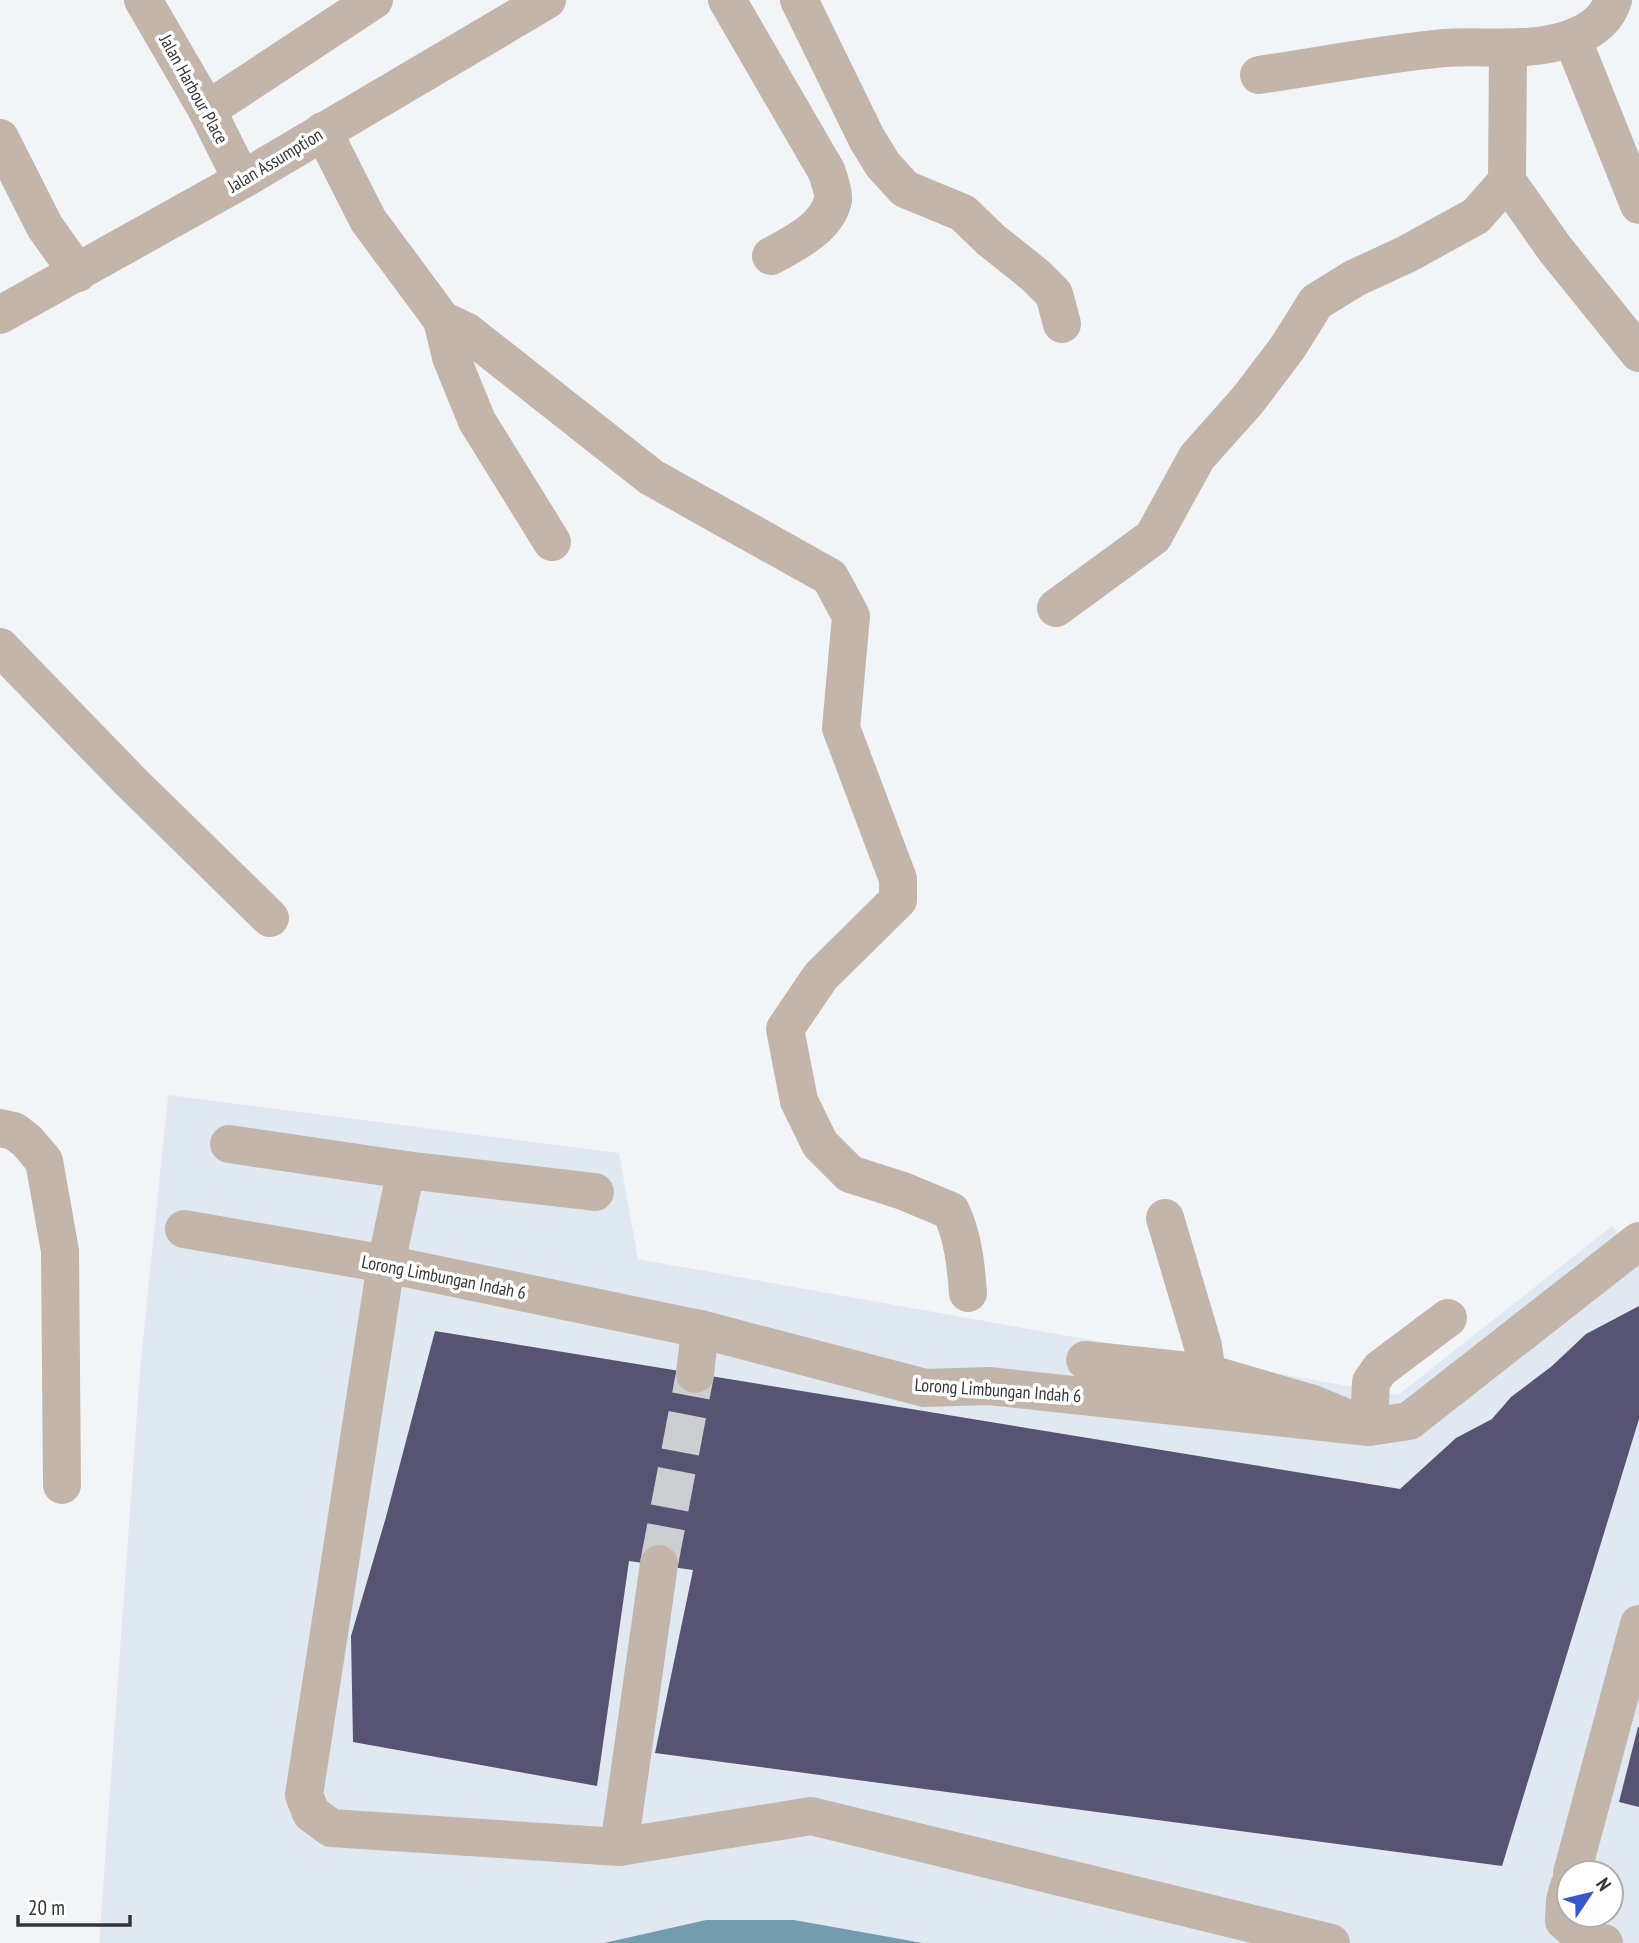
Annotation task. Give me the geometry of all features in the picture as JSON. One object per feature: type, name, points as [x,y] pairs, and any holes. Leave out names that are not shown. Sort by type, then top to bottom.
[{"type":"street","name":"Jalan Harbour Place","points":[[143,0],[207,110],[242,180]]},
{"type":"street","points":[[207,110],[374,0]]},
{"type":"street","name":"Jalan Assumption","points":[[0,315],[78,274],[242,180],[547,0]]},
{"type":"street","points":[[727,0],[827,172],[834,198],[826,216],[804,238],[771,256]]},
{"type":"street","points":[[799,0],[867,139],[883,165],[905,189],[963,213],[991,240],[1035,275],[1054,294],[1062,324]]},
{"type":"street","points":[[1259,75],[1446,48],[1508,48],[1552,43],[1572,38],[1594,27],[1609,12],[1613,0]]},
{"type":"street","points":[[1572,38],[1639,205]]},
{"type":"street","points":[[1508,48],[1507,181],[1555,249],[1639,353]]},
{"type":"street","points":[[323,131],[368,220],[442,320],[451,357],[478,421],[552,542]]},
{"type":"street","points":[[0,138],[45,227],[78,274]]},
{"type":"street","points":[[1056,608],[1153,537],[1197,457],[1247,401],[1288,347],[1316,302],[1355,278],[1407,254],[1476,216],[1507,181]]},
{"type":"street","points":[[442,320],[467,332],[651,477],[830,577],[851,616],[841,728],[898,879],[898,900],[821,976],[785,1029],[799,1101],[820,1144],[850,1174],[903,1191],[951,1211],[965,1261],[968,1293]]},
{"type":"street","points":[[0,647],[131,782],[270,918]]},
{"type":"street","points":[[0,1128],[14,1131],[27,1141],[44,1161],[60,1251],[62,1485]]},
{"type":"street","points":[[229,1144],[406,1170],[595,1192]]},
{"type":"street","points":[[406,1170],[386,1264],[304,1795],[311,1813],[331,1828],[620,1847],[811,1816],[1331,1943]]},
{"type":"street","points":[[1165,1218],[1203,1346],[1207,1373]]},
{"type":"street","name":"Lorong Limbungan Indah 6","points":[[184,1229],[386,1264],[699,1329],[925,1388],[989,1386],[1369,1427],[1409,1421],[1639,1241]]},
{"type":"street","points":[[1085,1360],[1207,1373],[1313,1404],[1369,1427],[1371,1382],[1380,1368],[1448,1318]]},
{"type":"street","points":[[695,1374],[699,1329]]},
{"type":"street","points":[[620,1847],[659,1564]]},
{"type":"street","points":[[1576,1859],[1639,1624]]},
{"type":"street","points":[[1573,1929],[1587,1941],[1604,1943]]},
{"type":"shaded area","points":[[168,1095],[619,1153],[638,1259],[1398,1395],[1612,1226],[1639,1256],[1639,1943],[923,1943],[876,1935],[706,1920],[604,1943],[99,1943],[140,1370]]},
{"type":"water","points":[[706,1920],[794,1920],[923,1943],[604,1943]]},
{"type":"building","points":[[1639,1306],[1639,1419],[1502,1866],[655,1753],[693,1570],[629,1561],[597,1786],[353,1742],[351,1636],[386,1517],[435,1331],[1400,1489],[1456,1438],[1492,1419],[1511,1397],[1552,1366],[1586,1334]]},
{"type":"building","points":[[1639,1727],[1639,1807],[1619,1802]]},
{"type":"tunnel","points":[[659,1564],[695,1374]]}]
